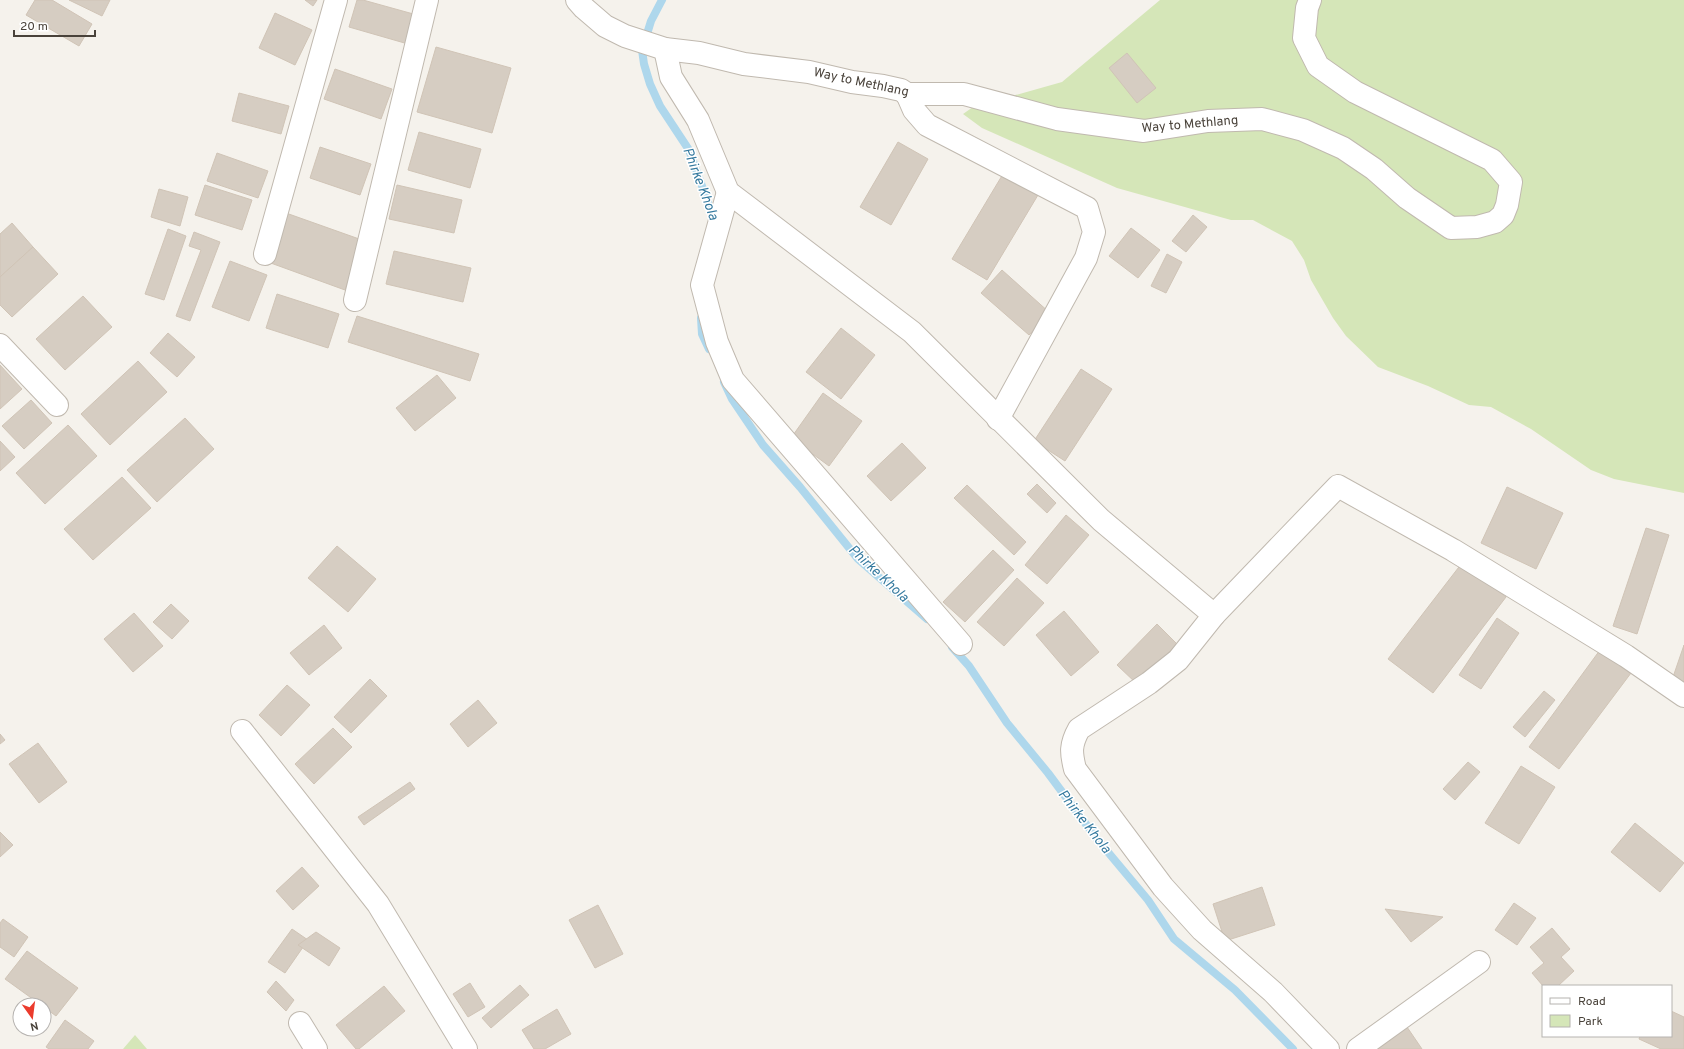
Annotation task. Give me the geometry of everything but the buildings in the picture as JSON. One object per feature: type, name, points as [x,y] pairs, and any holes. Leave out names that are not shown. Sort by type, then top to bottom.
[{"type":"street","points":[[265,254],[336,0]]},
{"type":"street","points":[[355,300],[427,0]]},
{"type":"street","name":"Way to Methlang","points":[[577,0],[605,26],[625,36],[665,49],[699,53],[744,64],[809,72],[852,82],[884,86],[901,90],[907,94],[964,94],[1057,120],[1144,131],[1208,121],[1262,119],[1303,130],[1343,148],[1374,169],[1407,198],[1450,228],[1477,227],[1495,222],[1503,215],[1507,205],[1511,182],[1497,165],[1492,160],[1356,92],[1318,66],[1304,38],[1307,8],[1310,0]]},
{"type":"street","points":[[665,49],[671,77],[698,120],[728,192],[912,332],[1101,520],[1214,615]]},
{"type":"street","points":[[907,94],[914,110],[927,125],[1087,208],[1094,232],[1086,258],[998,419]]},
{"type":"street","points":[[728,192],[702,285],[717,342],[733,380],[961,644]]},
{"type":"street","points":[[0,345],[57,405]]},
{"type":"street","points":[[1328,1049],[1273,992],[1202,930],[1163,887],[1075,769],[1071,756],[1072,741],[1079,729],[1149,683],[1178,660],[1214,615],[1338,486],[1453,550],[1626,656],[1684,696]]},
{"type":"street","points":[[242,731],[378,904],[466,1049]]},
{"type":"street","points":[[1358,1049],[1479,962]]},
{"type":"street","points":[[300,1023],[316,1049]]},
{"type":"green space","points":[[1160,0],[1684,0],[1684,493],[1614,479],[1591,470],[1531,429],[1491,407],[1469,405],[1428,386],[1378,367],[1346,336],[1333,318],[1311,280],[1304,260],[1292,241],[1253,220],[1231,220],[1117,188],[982,128],[963,114],[973,107],[1062,82]]},
{"type":"green space","points":[[135,1035],[147,1049],[123,1049]]},
{"type":"waterway","name":"Phirke Khola","points":[[662,0],[651,21],[642,50],[644,64],[650,84],[660,106],[689,150],[715,222]]},
{"type":"waterway","name":"Phirke Khola","points":[[701,318],[702,334],[709,349]]},
{"type":"waterway","name":"Phirke Khola","points":[[724,382],[732,399],[763,445],[800,487],[858,559],[927,619]]},
{"type":"waterway","name":"Phirke Khola","points":[[952,647],[969,666],[1007,723],[1048,773],[1097,839],[1148,900],[1174,939],[1235,990],[1293,1049]]}]
